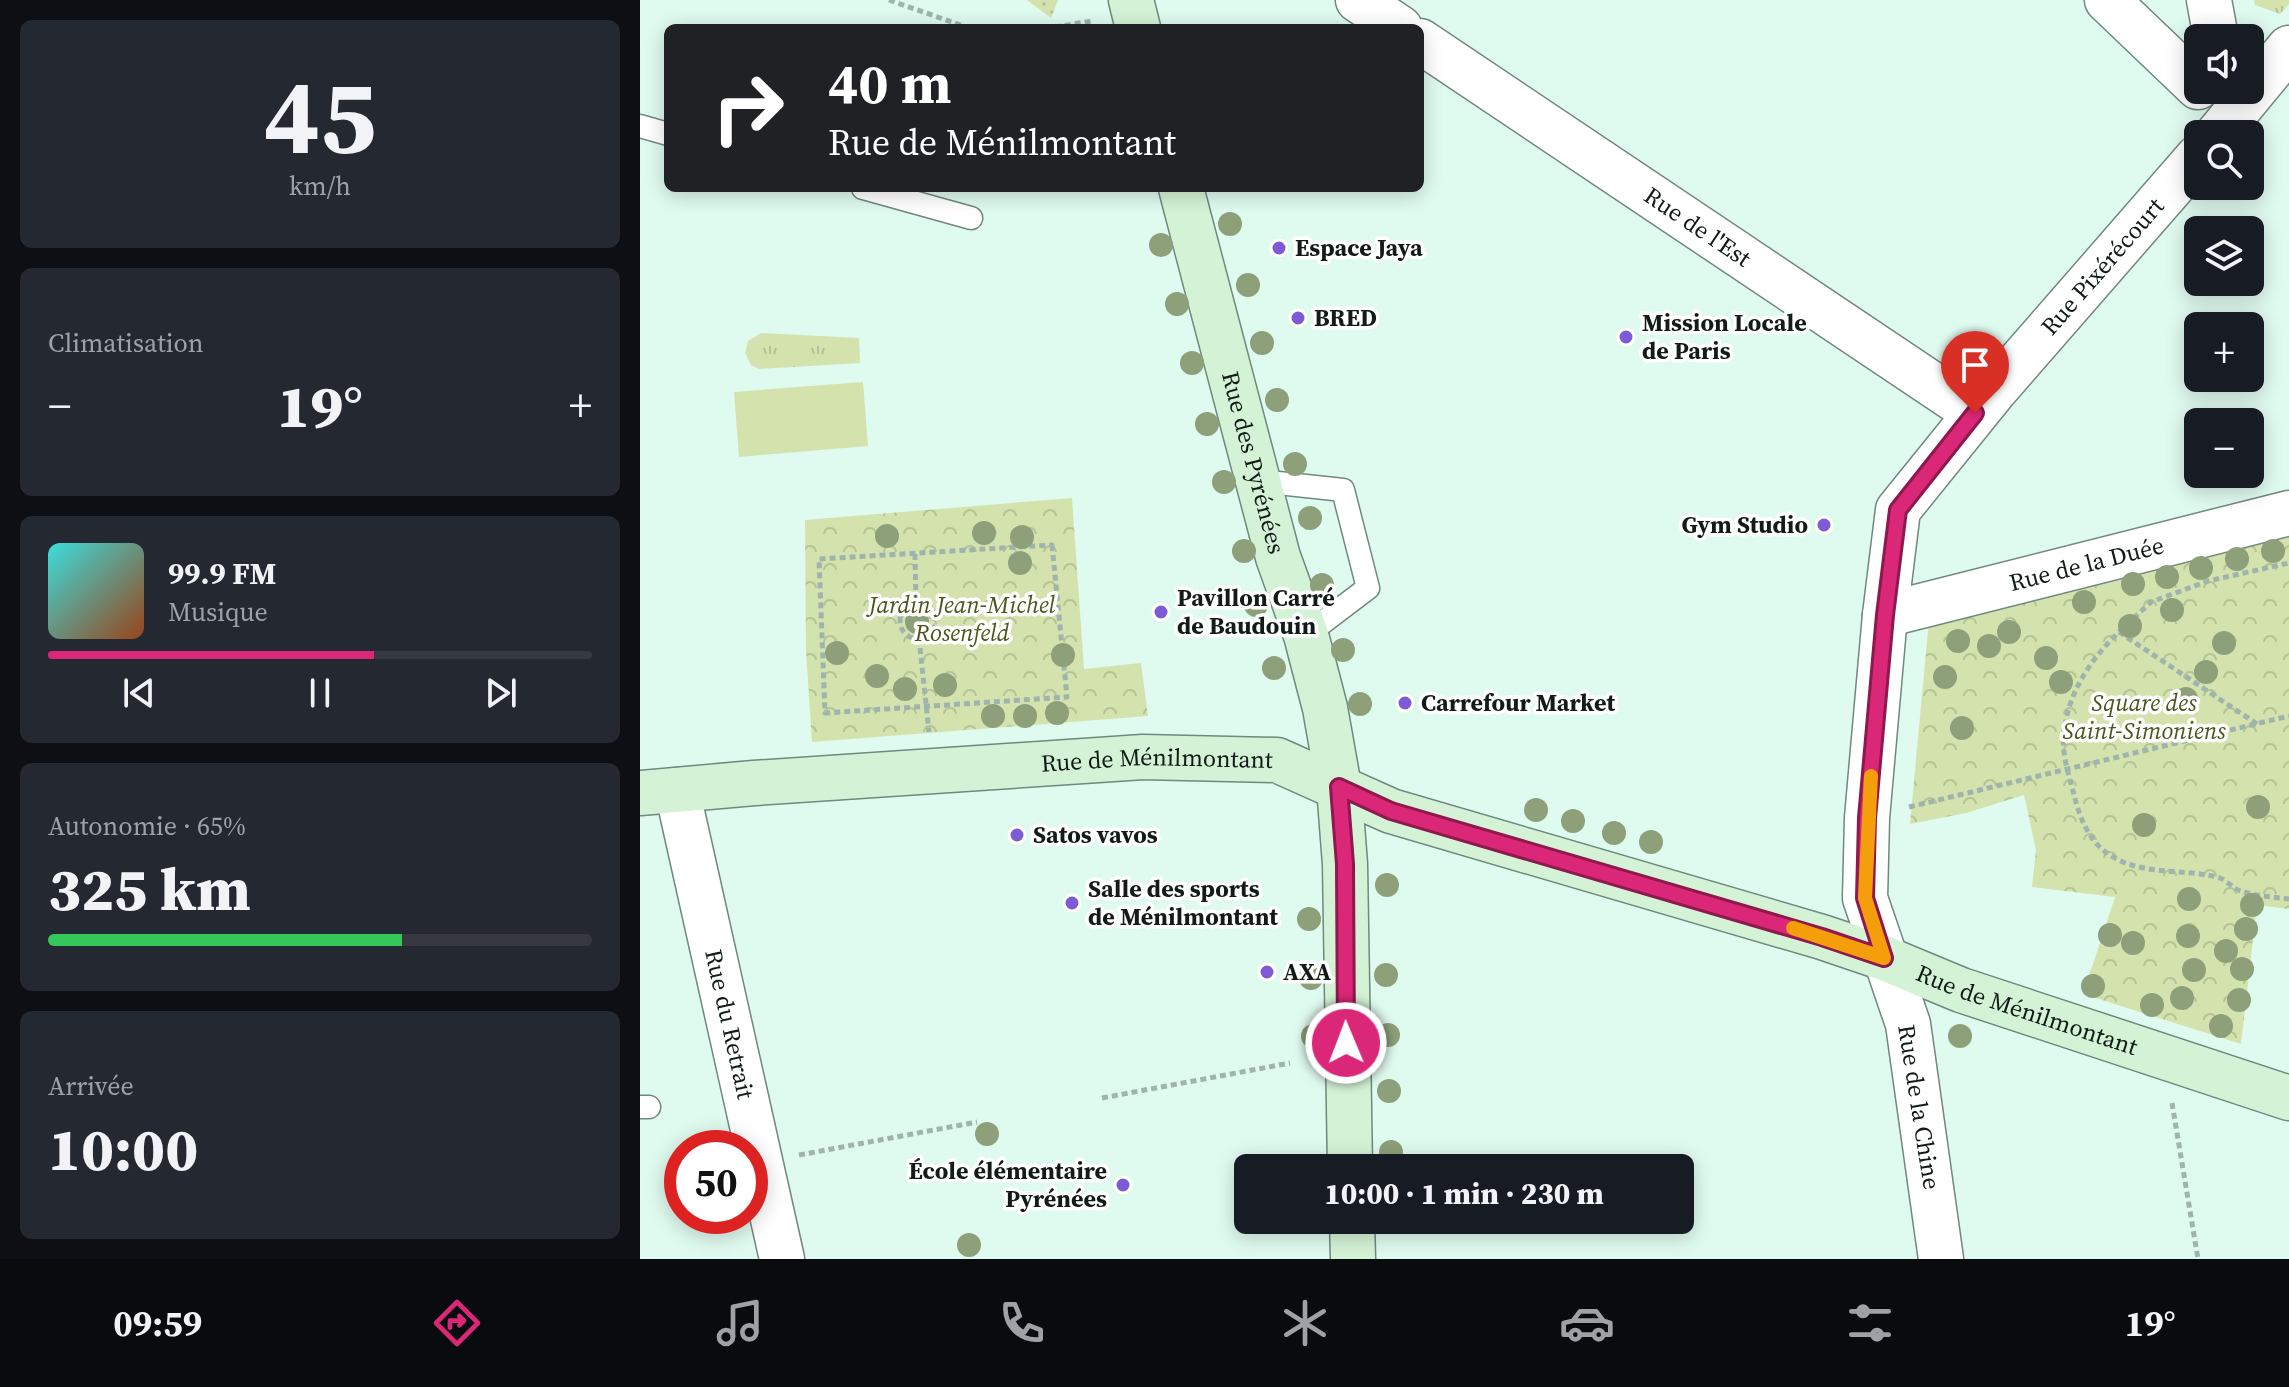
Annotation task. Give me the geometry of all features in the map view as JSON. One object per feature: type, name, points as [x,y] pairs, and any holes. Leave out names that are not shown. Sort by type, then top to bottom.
[{"type":"street","points":[[1131,0],[1137,24]]},
{"type":"street","points":[[1358,0],[1394,24]]},
{"type":"street","points":[[2107,0],[2184,74]]},
{"type":"street","points":[[2209,0],[2213,24]]},
{"type":"street","name":"Rue de l'Est","points":[[1424,44],[1975,413]]},
{"type":"street","points":[[2264,68],[2288,51]]},
{"type":"street","name":"Rue Pixérécourt","points":[[1884,958],[1865,898],[1867,818],[1885,615],[1898,510],[1975,413],[2184,173]]},
{"type":"street","name":"Rue des Pyrénées","points":[[1182,192],[1278,557],[1306,635],[1325,708],[1339,787],[1345,864],[1350,1154]]},
{"type":"street","name":"Rue de la Duée","points":[[1885,615],[2289,513]]},
{"type":"street","name":"Rue de Ménilmontant","points":[[658,791],[1143,757],[1277,760],[1391,811],[1822,937],[1884,958],[1961,990],[2289,1098]]},
{"type":"street","name":"Rue du Retrait","points":[[658,791],[738,1110],[746,1130]]},
{"type":"street","name":"Rue de la Chine","points":[[1884,958],[1908,1024],[1941,1259]]},
{"type":"street","name":"Rue du Retrait","points":[[768,1201],[782,1259]]},
{"type":"street","points":[[1352,1234],[1353,1259]]},
{"type":"lane","points":[[640,126],[664,133]]},
{"type":"lane","points":[[877,192],[971,218]]},
{"type":"lane","points":[[1259,481],[1343,490],[1368,588],[1306,635]]},
{"type":"path","points":[[889,0],[958,24]]},
{"type":"path","points":[[1052,545],[1067,697],[825,713],[819,559],[915,554],[1052,545]]},
{"type":"path","points":[[915,554],[916,603]]},
{"type":"path","points":[[2289,563],[2208,581],[2151,602],[2094,655],[2073,696],[2063,733],[2067,768],[2077,807],[2090,835],[2103,850],[2125,862],[2152,870],[2222,879],[2238,891],[2289,899]]},
{"type":"path","points":[[916,603],[931,609],[935,620],[929,634],[919,638],[907,635],[900,625],[905,608],[916,603]]},
{"type":"path","points":[[2119,632],[2257,724]]},
{"type":"path","points":[[919,638],[929,733]]},
{"type":"path","points":[[1901,809],[2289,716]]},
{"type":"path","points":[[1102,1098],[1290,1063]]},
{"type":"path","points":[[2170,1094],[2198,1259]]},
{"type":"path","points":[[768,1162],[977,1122]]},
{"type":"green space","points":[[1027,0],[1058,0],[1051,18]]},
{"type":"green space","points":[[2254,0],[2289,0],[2289,4],[2280,14],[2255,5]]},
{"type":"green space","points":[[761,333],[859,338],[860,363],[759,369],[751,365],[745,353],[748,341]]},
{"type":"green space","points":[[863,382],[868,446],[739,457],[734,392]]},
{"type":"green space","name":"Jardin Jean-Michel Rosenfeld","points":[[1072,498],[1084,669],[1141,663],[1148,716],[812,742],[806,651],[805,520]]},
{"type":"green space","name":"Square des Saint-Simoniens","points":[[2289,534],[2289,909],[2257,905],[2241,1044],[2083,994],[2115,897],[2032,887],[2036,850],[2024,795],[1966,813],[1910,824],[1929,620]]},
{"type":"slow traffic","points":[[1793,928],[1884,958],[1865,898],[1871,776]]},
{"type":"place","name":"Espace Jaya","points":[[1279,248]]},
{"type":"place","name":"BRED","points":[[1298,318]]},
{"type":"place","name":"Mission Locale de Paris","points":[[1626,337]]},
{"type":"place","name":"Gym Studio","points":[[1824,525]]},
{"type":"place","name":"Pavillon Carré de Baudouin","points":[[1161,612]]},
{"type":"place","name":"Carrefour Market","points":[[1405,703]]},
{"type":"place","name":"Satos vavos","points":[[1017,835]]},
{"type":"place","name":"Salle des sports de Ménilmontant","points":[[1072,903]]},
{"type":"place","name":"AXA","points":[[1267,972]]},
{"type":"place","name":"École élémentaire Pyrénées","points":[[1123,1185]]},
{"type":"route","points":[[1346,1043],[1345,864],[1339,787],[1391,811],[1822,937],[1884,958],[1865,898],[1867,818],[1885,615],[1898,510],[1975,413]]}]
